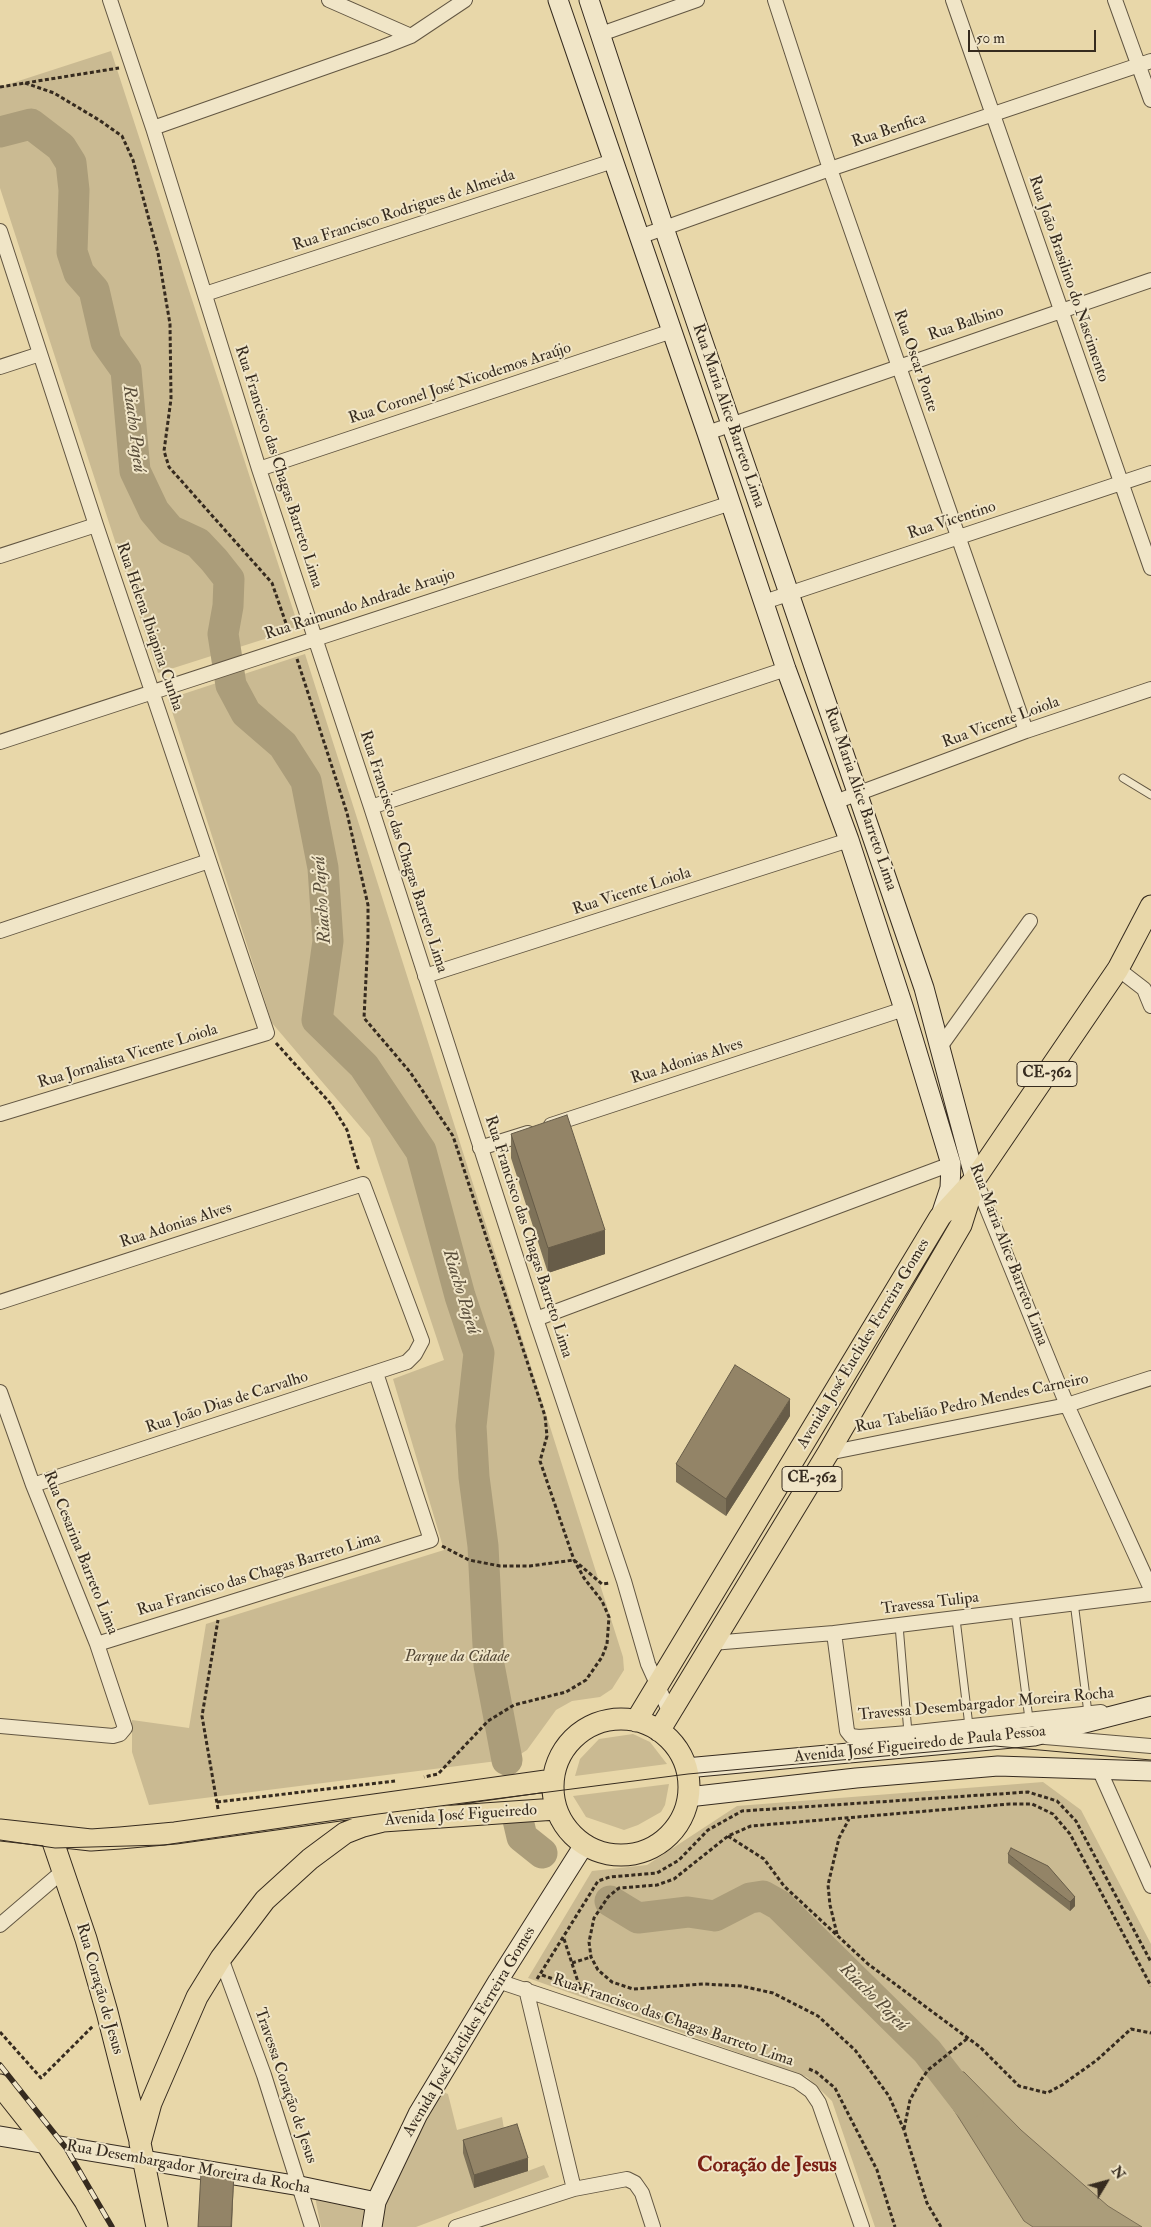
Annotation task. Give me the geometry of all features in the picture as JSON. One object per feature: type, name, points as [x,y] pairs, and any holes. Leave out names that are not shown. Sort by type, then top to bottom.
[{"type":"main road","name":"Avenida José Euclides Ferreira Gomes","points":[[636,1721],[940,1217],[975,1179],[1118,969],[1151,906]]},
{"type":"main road","name":"Avenida José Euclides Ferreira Gomes","points":[[1118,969],[1151,932]]},
{"type":"main road","name":"Avenida José Euclides Ferreira Gomes","points":[[659,1731],[828,1453],[961,1225],[975,1179]]},
{"type":"main road","points":[[617,1719],[636,1721],[659,1731],[676,1747],[686,1768],[688,1797],[682,1819],[668,1837],[650,1850],[628,1855],[605,1854],[584,1845],[567,1829],[556,1809],[552,1780],[557,1762],[567,1745],[581,1731],[598,1722],[617,1719]]},
{"type":"main road","name":"Avenida José Figueiredo","points":[[0,1830],[91,1840],[120,1838],[221,1826],[552,1780]]},
{"type":"main road","name":"Avenida José Figueiredo","points":[[142,2152],[151,2103],[197,1997],[221,1958],[265,1900],[310,1859],[344,1833],[383,1821],[556,1809]]},
{"type":"main road","name":"Rua Coração de Jesus","points":[[51,1836],[107,2012],[142,2152],[157,2227]]},
{"type":"main road","points":[[0,2085],[46,2143],[85,2202],[99,2227]]},
{"type":"street","name":"Rua Francisco das Chagas Barreto Lima","points":[[110,0],[153,128],[259,469],[371,807],[480,1148],[624,1581],[648,1664],[670,1712]]},
{"type":"street","points":[[329,0],[357,6],[410,36]]},
{"type":"street","points":[[153,128],[353,59],[410,36],[464,0]]},
{"type":"street","name":"Rua Maria Alice Barreto Lima","points":[[558,0],[786,669],[849,840],[904,1009],[951,1164],[950,1188],[940,1217]]},
{"type":"street","name":"Rua Maria Alice Barreto Lima","points":[[589,0],[664,228],[924,988],[975,1179],[1067,1405],[1151,1589]]},
{"type":"street","points":[[601,34],[698,0]]},
{"type":"street","name":"Rua Oscar Ponte","points":[[775,0],[830,169],[1026,731]]},
{"type":"street","name":"Rua João Brasilino do Nascimento","points":[[953,0],[1120,484],[1151,568]]},
{"type":"street","points":[[1115,0],[1145,64],[1151,100]]},
{"type":"street","name":"Rua Benfica","points":[[639,237],[830,169],[1145,64]]},
{"type":"street","name":"Rua Francisco Rodrigues de Almeida","points":[[205,294],[613,162]]},
{"type":"street","name":"Rua Helena Ibiapina Cunha","points":[[0,231],[96,525],[267,1033]]},
{"type":"street","name":"Rua Balbino","points":[[707,433],[1151,280]]},
{"type":"street","name":"Rua Coronel José Nicodemos Araújo","points":[[259,469],[672,332]]},
{"type":"street","points":[[0,367],[40,354]]},
{"type":"street","name":"Rua Vicentino","points":[[764,602],[1151,473]]},
{"type":"street","name":"Rua Raimundo Andrade Araujo","points":[[0,742],[152,690],[731,503]]},
{"type":"street","points":[[0,556],[96,525]]},
{"type":"street","points":[[371,807],[786,669]]},
{"type":"street","name":"Rua Vicente Loiola","points":[[835,802],[1026,731],[1151,689]]},
{"type":"street","name":"Rua Vicente Loiola","points":[[426,976],[849,840]]},
{"type":"street","points":[[0,931],[209,862]]},
{"type":"street","points":[[940,1047],[1030,921]]},
{"type":"street","points":[[1118,969],[1144,989],[1151,1006]]},
{"type":"street","name":"Rua Adonias Alves","points":[[480,1148],[904,1009]]},
{"type":"street","name":"Rua Jornalista Vicente Loiola","points":[[0,1114],[267,1033]]},
{"type":"street","points":[[536,1318],[951,1164],[957,1170],[975,1179]]},
{"type":"street","name":"Rua Adonias Alves","points":[[0,1302],[363,1184]]},
{"type":"street","name":"Rua João Dias de Carvalho","points":[[33,1485],[376,1373],[406,1362],[415,1354],[422,1341],[363,1184]]},
{"type":"street","points":[[376,1373],[430,1540]]},
{"type":"street","name":"Rua Tabelião Pedro Mendes Carneiro","points":[[828,1453],[1067,1405],[1151,1378]]},
{"type":"street","name":"Rua Cesarina Barreto Lima","points":[[0,1392],[33,1485],[97,1644],[124,1728],[120,1734],[113,1736],[0,1726]]},
{"type":"street","name":"Rua Francisco das Chagas Barreto Lima","points":[[97,1644],[430,1540]]},
{"type":"street","name":"Travessa Tulipa","points":[[712,1643],[834,1633],[1151,1594]]},
{"type":"street","name":"Travessa Desembargador Moreira Rocha","points":[[834,1633],[847,1731],[851,1736],[908,1733],[969,1726],[1032,1728],[1088,1713],[1145,1707]]},
{"type":"street","name":"Avenida José Figueiredo de Paula Pessoa","points":[[686,1768],[1032,1728],[1145,1707]]},
{"type":"street","points":[[1032,1728],[1151,1746]]},
{"type":"street","name":"Avenida José Figueiredo de Paula Pessoa","points":[[688,1797],[856,1778],[998,1766],[1151,1771]]},
{"type":"street","points":[[1099,1769],[1151,1886]]},
{"type":"street","name":"Avenida José Euclides Ferreira Gomes","points":[[372,2227],[376,2202],[418,2114],[498,1981],[584,1845]]},
{"type":"street","points":[[0,1925],[63,1871]]},
{"type":"street","name":"Travessa Coração de Jesus","points":[[221,1958],[264,2074],[312,2227]]},
{"type":"street","name":"Rua Francisco das Chagas Barreto Lima","points":[[498,1981],[797,2081],[810,2091],[819,2103],[862,2227]]},
{"type":"street","points":[[526,1989],[574,2189]]},
{"type":"street","name":"Rua Desembargador Moreira da Rocha","points":[[0,2136],[46,2143],[142,2152],[376,2202]]},
{"type":"street","points":[[456,2227],[574,2189],[627,2179],[635,2183],[642,2193],[653,2227]]},
{"type":"lane","points":[[1123,778],[1151,795]]},
{"type":"lane","points":[[1074,1602],[1088,1713]]},
{"type":"lane","points":[[1015,1612],[1032,1728]]},
{"type":"lane","points":[[956,1619],[969,1726]]},
{"type":"lane","points":[[899,1625],[908,1733]]},
{"type":"path","points":[[0,87],[132,66]]},
{"type":"path","points":[[25,83],[54,93],[122,136],[133,160],[158,253],[170,324],[171,399],[164,451],[169,467],[272,583],[347,813],[368,905],[364,1018],[410,1072],[453,1136],[545,1416],[546,1436],[540,1461],[574,1560],[584,1578],[602,1601],[609,1617],[607,1644],[602,1657],[586,1680],[566,1692],[514,1705],[488,1721],[438,1774],[420,1778]]},
{"type":"path","points":[[267,1033],[330,1104],[347,1130],[363,1184]]},
{"type":"path","points":[[430,1540],[469,1560],[500,1566],[530,1566],[574,1560],[602,1584],[624,1581]]},
{"type":"path","points":[[221,1605],[202,1716],[221,1826]]},
{"type":"path","points":[[217,1802],[400,1780]]},
{"type":"path","points":[[542,1975],[598,1881],[657,1873],[679,1860],[708,1830],[742,1811],[1028,1792],[1057,1801],[1076,1822],[1151,1962]]},
{"type":"path","points":[[941,2227],[927,2203],[904,2130],[889,2096],[855,2050],[818,2016],[773,1993],[741,1986],[704,1984],[633,1989],[612,1982],[598,1970],[591,1957],[589,1942],[594,1918],[608,1897],[619,1888],[657,1885],[674,1878],[728,1836],[751,1826],[1010,1804],[1032,1804],[1053,1814],[1070,1834],[1151,1986]]},
{"type":"path","points":[[837,1935],[830,1905],[828,1885],[839,1838],[849,1818]]},
{"type":"path","points":[[728,1836],[764,1859],[784,1886],[868,1964],[968,2038],[1019,2086],[1047,2093],[1062,2085],[1097,2060],[1131,2029],[1151,2033]]},
{"type":"path","points":[[564,1938],[580,1988]]},
{"type":"path","points":[[572,1963],[591,1957]]},
{"type":"path","points":[[0,2032],[40,2078],[107,2012]]},
{"type":"path","points":[[904,2130],[910,2100],[928,2070],[968,2038]]},
{"type":"green space","points":[[111,51],[299,628],[158,673],[0,188],[0,87]]},
{"type":"green space","name":"Parque da Cidade","points":[[305,654],[623,1657],[624,1670],[612,1689],[600,1697],[572,1701],[556,1710],[527,1750],[513,1759],[149,1805],[132,1752],[132,1720],[189,1728],[206,1624],[444,1550],[393,1379],[444,1360],[370,1138],[272,1023],[168,699]]},
{"type":"green space","points":[[633,1734],[650,1742],[667,1764],[575,1776],[580,1759],[599,1739]]},
{"type":"green space","points":[[1043,1782],[1081,1810],[1151,1944],[1151,2227],[875,2227],[832,2101],[807,2077],[528,1978],[592,1871],[647,1865],[737,1806]]},
{"type":"green space","points":[[669,1784],[665,1805],[661,1812],[638,1825],[624,1830],[586,1817],[573,1796]]},
{"type":"green space","points":[[443,2092],[448,2094],[457,2130],[502,2117],[506,2141],[528,2171],[544,2165],[549,2177],[416,2227],[378,2227],[383,2202],[436,2096]]},
{"type":"green space","points":[[315,2197],[365,2208],[361,2227],[321,2227]]},
{"type":"shaded area","points":[[942,2071],[964,2072],[1021,2130],[1108,2206],[1142,2227],[1033,2227],[1024,2221],[940,2088]]},
{"type":"building","points":[[567,1115],[605,1230],[548,1248],[511,1134]]},
{"type":"building","points":[[735,1365],[790,1399],[726,1499],[676,1464]]},
{"type":"building","points":[[1011,1848],[1048,1866],[1075,1897],[1070,1902],[1008,1854]]},
{"type":"building","points":[[517,2124],[528,2158],[474,2175],[463,2140]]},
{"type":"building","points":[[201,2172],[234,2174],[231,2227],[198,2227]]},
{"type":"waterway","name":"Riacho Pajeú","points":[[0,132],[31,124],[61,147],[71,163],[74,190],[72,252],[79,273],[94,290],[106,342],[126,370],[135,471],[154,511],[170,530],[198,543],[229,579],[228,606],[223,634],[231,685],[246,713],[283,745],[306,781],[323,868],[328,941],[317,1020],[364,1066],[421,1151],[460,1296],[479,1353],[471,1426],[474,1477],[483,1546],[489,1665],[507,1760]]},
{"type":"waterway","name":"Riacho Pajeú","points":[[518,1820],[522,1837],[542,1853]]},
{"type":"waterway","name":"Riacho Pajeú","points":[[610,1901],[638,1918],[688,1912],[715,1916],[750,1898],[763,1896],[779,1905],[927,2051],[968,2104]]},
{"type":"tram line","points":[[0,1840],[55,1848],[164,1845],[378,1814],[688,1774],[995,1746],[1151,1760]]},
{"type":"railway","points":[[0,2065],[66,2148],[112,2227]]},
{"type":"district","name":"Coração de Jesus","points":[[767,2166]]}]
